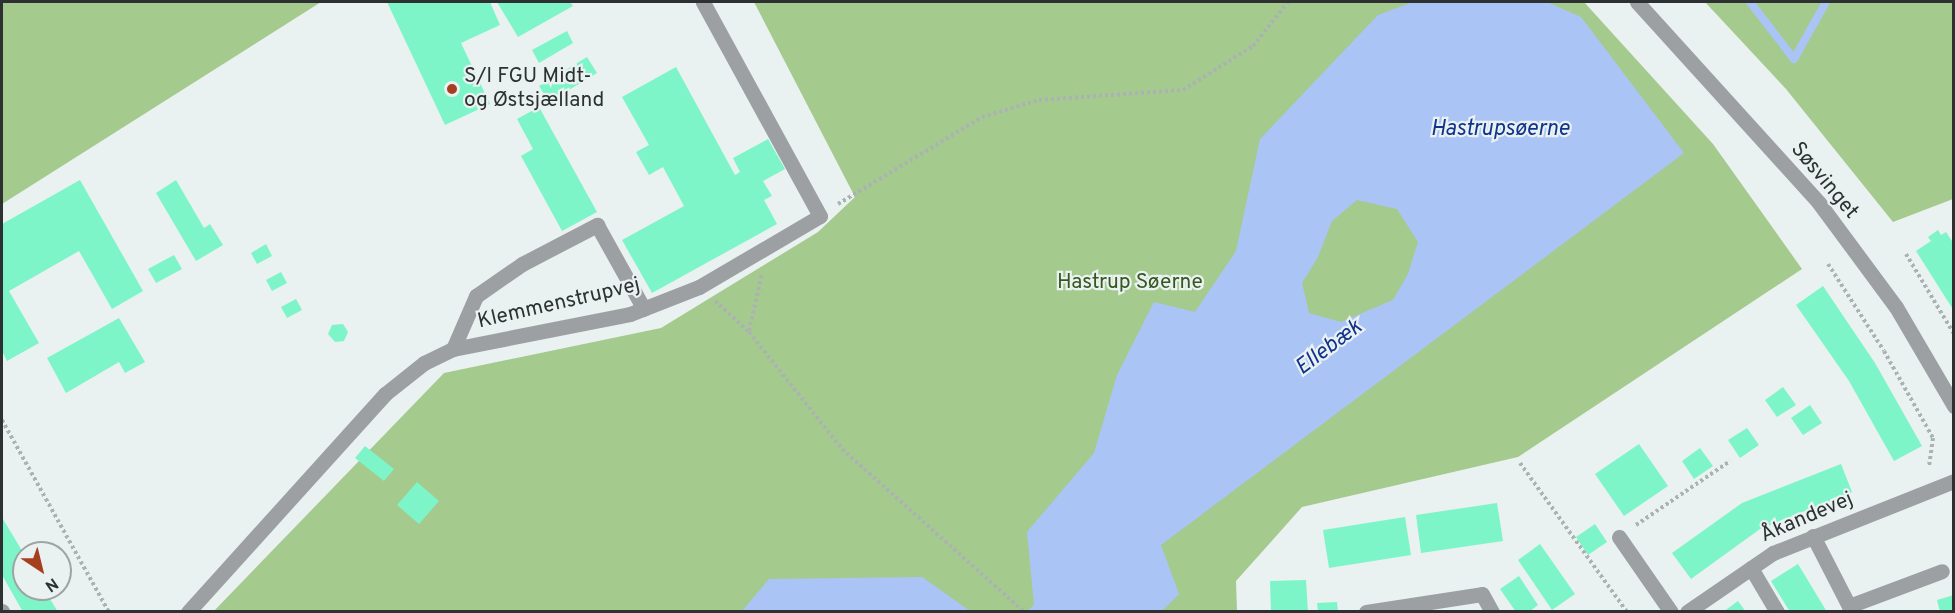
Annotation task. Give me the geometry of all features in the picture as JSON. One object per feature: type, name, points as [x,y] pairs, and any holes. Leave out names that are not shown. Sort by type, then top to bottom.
[{"type":"street","points":[[703,2],[820,216]]},
{"type":"street","name":"Søsvinget","points":[[1637,2],[1819,203],[1896,308],[1953,406]]},
{"type":"street","name":"Klemmenstrupvej","points":[[188,612],[385,394],[424,363],[453,349],[644,309],[699,286],[769,248],[820,216]]},
{"type":"street","points":[[453,349],[476,296],[522,264],[597,225],[644,309]]},
{"type":"street","name":"Åkandevej","points":[[1687,612],[1773,553],[1953,481]]},
{"type":"street","points":[[1814,536],[1849,606],[1942,571]]},
{"type":"street","points":[[1619,537],[1671,612]]},
{"type":"street","points":[[1750,568],[1777,612]]},
{"type":"street","points":[[1366,612],[1482,594],[1492,612]]},
{"type":"path","points":[[820,216],[982,117],[1039,100],[1183,90],[1253,46],[1288,2]]},
{"type":"path","points":[[748,332],[769,248]]},
{"type":"path","points":[[1906,254],[1953,334]]},
{"type":"path","points":[[1828,264],[1884,351],[1933,438],[1929,469],[1936,488]]},
{"type":"path","points":[[699,286],[748,332],[842,449],[1023,610]]},
{"type":"path","points":[[2,420],[110,612]]},
{"type":"path","points":[[1619,537],[1730,461]]},
{"type":"path","points":[[1520,463],[1627,612]]},
{"type":"green space","points":[[2,2],[321,2],[2,204]]},
{"type":"green space","name":"Hastrup Søerne","points":[[754,2],[1584,2],[1713,144],[1802,269],[1518,457],[1302,507],[1236,581],[1237,611],[213,612],[444,373],[661,328],[818,232],[855,197]]},
{"type":"green space","points":[[1705,2],[1953,2],[1953,199],[1893,222],[1786,89]]},
{"type":"water","name":"Hastrupsøerne","points":[[1413,2],[1547,2],[1581,17],[1684,153],[1161,545],[1179,594],[1162,611],[1027,611],[1034,605],[1027,532],[1094,453],[1117,375],[1154,302],[1195,312],[1236,251],[1260,139],[1378,15]],"holes":[[[1357,200],[1397,209],[1418,242],[1408,274],[1393,300],[1341,322],[1309,313],[1302,283],[1318,257],[1332,221]]]},
{"type":"water","points":[[922,577],[970,611],[742,611],[769,579]]},
{"type":"building","points":[[387,2],[490,2],[500,25],[461,43],[490,104],[445,125]]},
{"type":"building","points":[[497,2],[570,2],[573,6],[518,37]]},
{"type":"building","points":[[567,31],[573,43],[539,63],[532,50]]},
{"type":"building","points":[[587,57],[597,73],[549,102],[539,86]]},
{"type":"building","points":[[676,67],[735,175],[740,172],[733,158],[768,139],[785,169],[763,181],[772,196],[764,200],[777,224],[652,293],[622,240],[684,206],[663,167],[649,175],[636,152],[649,145],[622,97]]},
{"type":"building","points":[[539,107],[597,212],[562,231],[521,156],[533,149],[517,119]]},
{"type":"building","points":[[80,180],[143,291],[112,309],[79,251],[9,291],[39,343],[7,361],[2,351],[2,224]]},
{"type":"building","points":[[176,180],[204,228],[210,224],[223,245],[196,261],[156,193]]},
{"type":"building","points":[[1938,230],[1941,235],[1946,232],[1954,244],[1954,311],[1916,251],[1931,241],[1928,237]]},
{"type":"building","points":[[266,244],[272,256],[257,264],[251,253]]},
{"type":"building","points":[[174,255],[182,269],[156,283],[148,269]]},
{"type":"building","points":[[281,272],[287,283],[272,291],[266,280]]},
{"type":"building","points":[[1823,286],[1875,363],[1922,446],[1894,461],[1849,381],[1796,305]]},
{"type":"building","points":[[296,299],[302,310],[287,318],[281,307]]},
{"type":"building","points":[[119,318],[145,362],[125,373],[119,362],[66,393],[47,358]]},
{"type":"building","points":[[343,324],[348,332],[344,341],[335,342],[328,334],[332,325]]},
{"type":"building","points":[[1783,387],[1796,405],[1777,417],[1765,400]]},
{"type":"building","points":[[1810,405],[1822,423],[1803,435],[1791,418]]},
{"type":"building","points":[[1747,428],[1759,445],[1740,458],[1728,440]]},
{"type":"building","points":[[1639,444],[1668,486],[1624,516],[1595,474]]},
{"type":"building","points":[[365,446],[394,469],[384,481],[355,458]]},
{"type":"building","points":[[1700,448],[1713,466],[1694,479],[1682,461]]},
{"type":"building","points":[[1841,464],[1852,492],[1760,529],[1691,579],[1672,553],[1742,503]]},
{"type":"building","points":[[417,482],[439,501],[419,524],[397,505]]},
{"type":"building","points":[[1497,503],[1503,541],[1421,553],[1416,515]]},
{"type":"building","points":[[1405,517],[1411,555],[1329,568],[1323,530]]},
{"type":"building","points":[[3,519],[16,541],[12,541],[12,593],[2,575]]},
{"type":"building","points":[[1595,524],[1607,542],[1588,555],[1576,537]]},
{"type":"building","points":[[1540,544],[1575,594],[1552,610],[1518,560]]},
{"type":"building","points":[[1798,564],[1827,612],[1790,612],[1771,581]]},
{"type":"building","points":[[1519,576],[1538,605],[1529,612],[1516,612],[1500,589]]},
{"type":"building","points":[[1306,580],[1308,612],[1271,612],[1270,581]]},
{"type":"building","points":[[1954,595],[1954,612],[1940,612],[1937,600]]},
{"type":"building","points":[[17,601],[51,601],[58,612],[23,612]]},
{"type":"building","points":[[1738,601],[1746,612],[1723,612]]},
{"type":"building","points":[[1337,602],[1338,612],[1318,612],[1317,603]]},
{"type":"waterway","name":"Ellebæk","points":[[1750,2],[1794,59],[1826,2]]},
{"type":"place","name":"S/I FGU Midt- og Østsjælland","points":[[452,89]]}]
